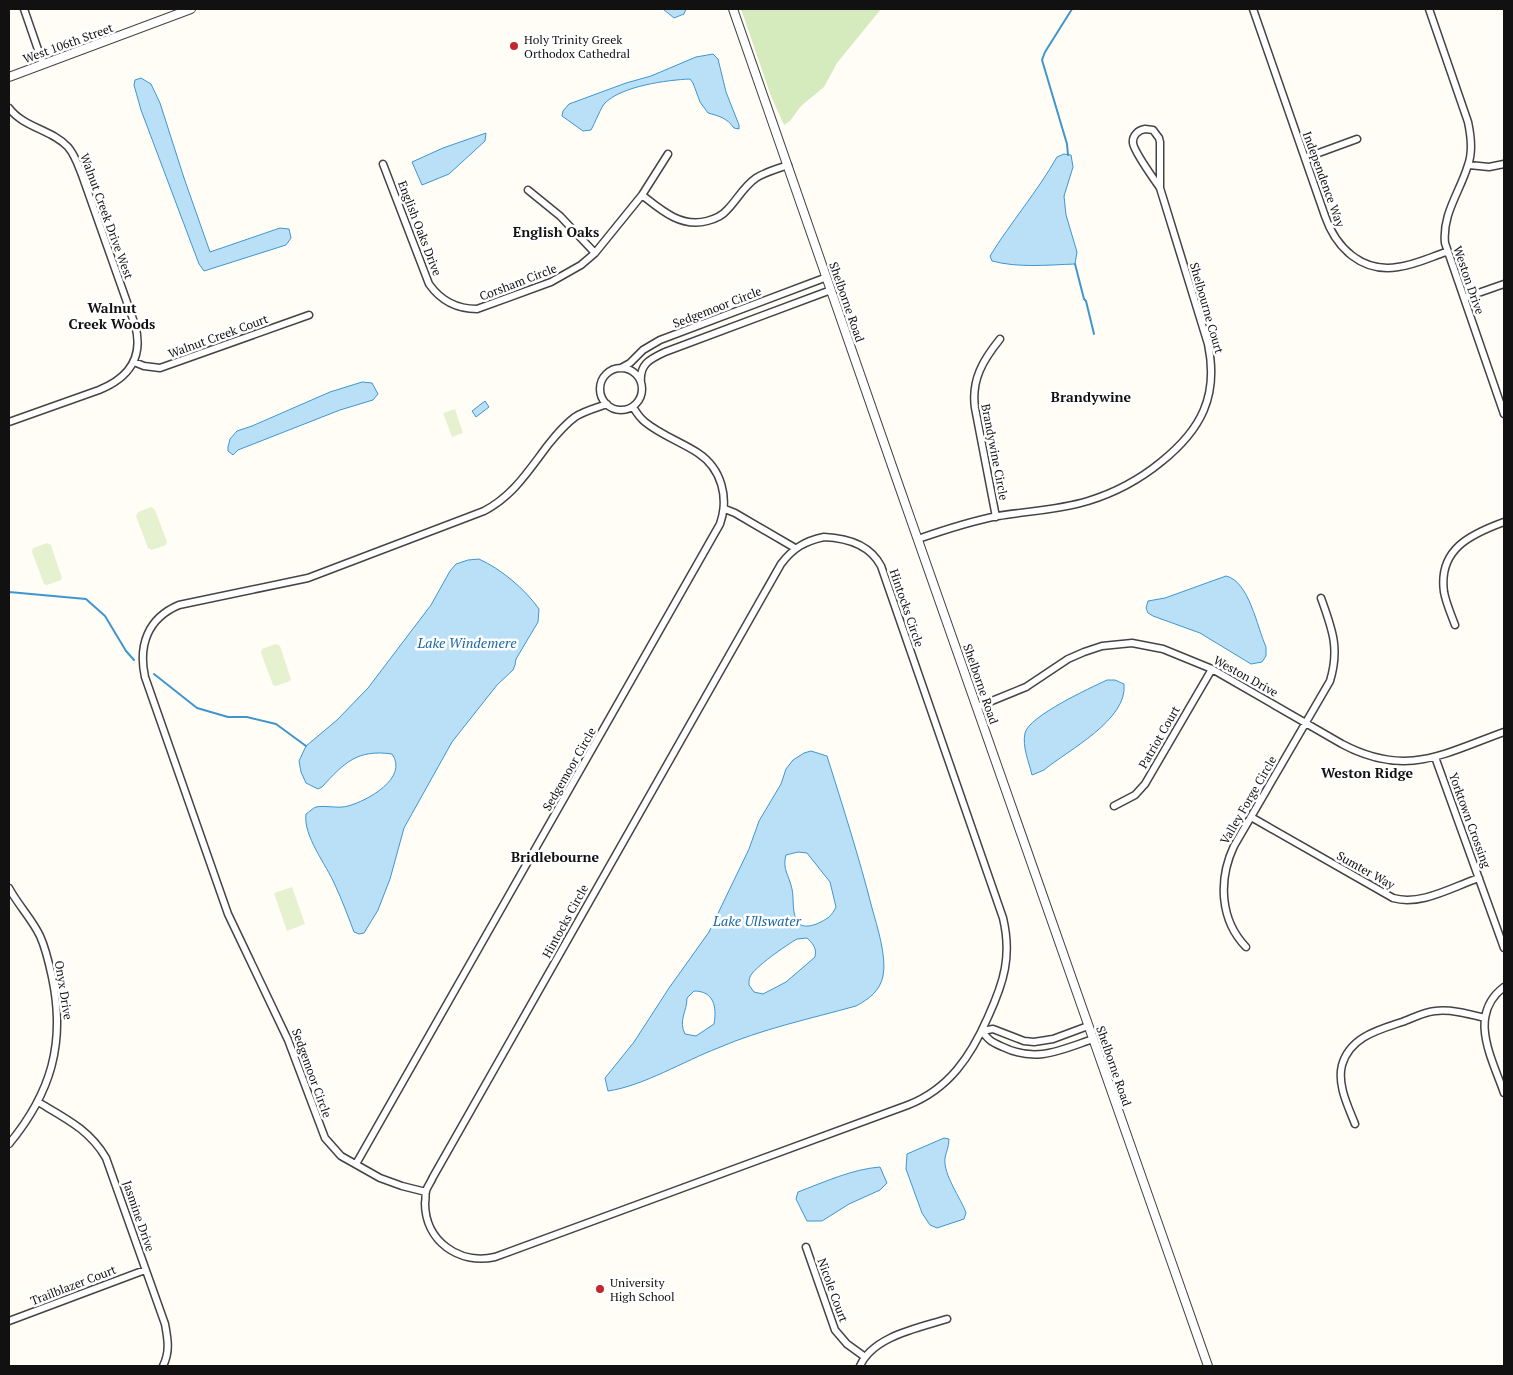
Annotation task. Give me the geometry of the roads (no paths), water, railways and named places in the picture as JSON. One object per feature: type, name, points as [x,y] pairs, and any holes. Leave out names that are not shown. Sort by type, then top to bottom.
[{"type":"street","points":[[24,9],[43,64]]},
{"type":"street","name":"West 106th Street","points":[[9,77],[182,10],[191,9]]},
{"type":"street","name":"Shelborne Road","points":[[733,9],[1208,1366]]},
{"type":"street","name":"Independence Way","points":[[1253,9],[1331,233],[1339,244],[1353,257],[1372,266],[1396,268],[1446,252]]},
{"type":"street","name":"Weston Drive","points":[[1429,9],[1468,122],[1471,144],[1468,165],[1446,219],[1444,237],[1446,252],[1502,400],[1504,414]]},
{"type":"street","name":"Walnut Creek Drive West","points":[[9,108],[22,121],[62,142],[76,159],[136,331],[138,344],[134,362]]},
{"type":"street","name":"Shelbourne Court","points":[[918,539],[996,517],[1069,506],[1112,492],[1141,477],[1186,440],[1201,418],[1210,389],[1212,368],[1210,353],[1160,188],[1134,146],[1134,136],[1141,130],[1153,130],[1159,138],[1160,188]]},
{"type":"street","points":[[1305,158],[1357,139]]},
{"type":"street","name":"Corsham Circle","points":[[468,309],[485,307],[558,280],[576,270],[595,253],[642,195],[668,154]]},
{"type":"street","name":"English Oaks Drive","points":[[383,164],[429,284],[450,304],[468,309]]},
{"type":"street","points":[[1468,165],[1490,167],[1504,164]]},
{"type":"street","points":[[642,195],[675,219],[686,222],[703,222],[723,214],[756,178],[764,173],[788,165]]},
{"type":"street","points":[[528,190],[560,216],[595,253]]},
{"type":"street","name":"Sedgemoor Circle","points":[[621,368],[627,366],[643,350],[660,340],[827,277]]},
{"type":"street","points":[[1464,298],[1504,284]]},
{"type":"street","name":"Sedgemoor Circle","points":[[641,383],[643,367],[649,361],[665,352],[831,290]]},
{"type":"street","name":"Walnut Creek Court","points":[[134,362],[144,366],[160,368],[310,315]]},
{"type":"street","name":"Brandywine Circle","points":[[996,517],[975,408],[974,393],[980,367],[1000,339]]},
{"type":"street","points":[[9,422],[107,387],[125,375],[134,362]]},
{"type":"street","points":[[621,368],[631,371],[639,378],[641,383],[642,394],[633,407],[622,410],[612,408],[601,395],[601,384],[606,375],[615,369],[621,368]]},
{"type":"street","name":"Sedgemoor Circle","points":[[607,404],[570,420],[516,488],[498,503],[484,511],[308,578],[179,605],[161,615],[146,638],[142,658],[145,677],[228,914],[288,1040],[325,1138],[341,1156],[356,1164],[717,530],[725,509],[723,486],[710,463],[698,453],[644,422],[633,407]]},
{"type":"street","points":[[725,509],[795,548]]},
{"type":"street","points":[[1455,625],[1444,590],[1445,572],[1450,559],[1456,549],[1468,537],[1504,522]]},
{"type":"street","name":"Hintocks Circle","points":[[824,537],[856,543],[872,554],[883,572],[1006,928],[1007,952],[1002,984],[982,1031],[971,1053],[957,1071],[935,1091],[916,1102],[495,1257],[469,1259],[454,1253],[437,1239],[429,1225],[426,1192],[781,564],[795,548],[808,541],[824,537]]},
{"type":"street","name":"Valley Forge Circle","points":[[1246,947],[1230,925],[1226,911],[1224,891],[1226,870],[1231,854],[1326,689],[1335,661],[1334,634],[1321,598]]},
{"type":"street","name":"Weston Drive","points":[[977,707],[1026,687],[1076,655],[1109,645],[1132,643],[1163,649],[1212,669],[1347,747],[1372,758],[1410,761],[1435,757],[1504,732]]},
{"type":"street","name":"Patriot Court","points":[[1114,806],[1135,795],[1145,784],[1212,669]]},
{"type":"street","name":"Yorktown Crossing","points":[[1435,757],[1504,948]]},
{"type":"street","name":"Sumter Way","points":[[1251,818],[1393,898],[1417,900],[1479,878]]},
{"type":"street","name":"Onyx Drive","points":[[9,888],[38,932],[44,945],[56,997],[58,1020],[56,1051],[50,1076],[38,1102],[9,1144]]},
{"type":"street","points":[[1504,987],[1492,999],[1485,1018],[1485,1038],[1504,1093]]},
{"type":"street","points":[[1355,1124],[1344,1095],[1341,1072],[1343,1062],[1353,1045],[1362,1038],[1389,1026],[1435,1011],[1450,1011],[1485,1018]]},
{"type":"street","points":[[1088,1026],[1052,1039],[1034,1042],[1024,1041],[993,1029],[982,1031],[988,1040],[1008,1050],[1030,1055],[1054,1053],[1093,1039]]},
{"type":"street","name":"Jasmine Drive","points":[[38,1102],[72,1121],[102,1151],[118,1189],[165,1324],[169,1345],[168,1357],[164,1366]]},
{"type":"street","points":[[356,1164],[386,1181],[426,1192]]},
{"type":"street","name":"Nicole Court","points":[[806,1247],[835,1330],[847,1344],[865,1357]]},
{"type":"street","name":"Trailblazer Court","points":[[9,1321],[145,1270]]},
{"type":"street","points":[[860,1366],[865,1357],[883,1341],[947,1318]]},
{"type":"water","points":[[663,9],[686,9],[684,14],[674,18]]},
{"type":"water","points":[[713,54],[718,59],[726,92],[739,129],[734,128],[722,118],[708,113],[700,102],[690,79],[645,85],[622,92],[603,105],[591,130],[583,131],[562,116],[563,111],[569,104],[651,76],[696,57]]},
{"type":"water","points":[[141,78],[151,84],[160,103],[210,252],[280,228],[289,229],[291,238],[286,245],[204,271],[199,264],[141,110],[134,85],[135,80]]},
{"type":"water","points":[[486,133],[485,141],[449,174],[422,185],[412,162],[443,148]]},
{"type":"water","points":[[1064,154],[1071,155],[1073,167],[1064,196],[1066,215],[1077,252],[1075,264],[1023,265],[992,261],[990,256],[998,243],[1057,157]]},
{"type":"water","points":[[362,382],[372,383],[378,394],[373,400],[340,410],[238,450],[233,455],[228,451],[230,439],[237,431],[330,392]]},
{"type":"water","points":[[485,401],[489,407],[476,417],[472,411]]},
{"type":"water","name":"Lake Windemere","points":[[479,559],[504,574],[527,594],[539,609],[538,622],[516,659],[513,670],[497,685],[452,742],[404,828],[390,879],[378,910],[364,933],[359,934],[354,932],[335,885],[311,841],[306,823],[306,814],[316,807],[344,807],[375,794],[391,780],[395,772],[396,763],[392,754],[380,753],[360,756],[337,771],[318,789],[306,783],[299,761],[306,746],[337,720],[368,688],[431,605],[456,564]]},
{"type":"water","points":[[1226,576],[1241,586],[1251,606],[1266,647],[1266,656],[1262,662],[1251,664],[1200,633],[1148,613],[1146,608],[1148,601],[1165,598]]},
{"type":"water","points":[[1107,680],[1115,680],[1124,684],[1123,697],[1117,710],[1107,722],[1081,743],[1044,770],[1032,775],[1024,744],[1025,733],[1029,726],[1061,703]]},
{"type":"water","name":"Lake Ullswater","points":[[811,751],[827,756],[881,942],[884,968],[882,981],[877,990],[856,1006],[752,1035],[705,1053],[649,1079],[608,1091],[605,1078],[634,1042],[669,988],[709,932],[749,849],[759,821],[781,784],[786,769],[793,760]],"holes":[[[798,852],[807,853],[830,882],[836,907],[829,917],[811,926],[802,925],[796,919],[792,889],[785,868],[786,855]],[[807,938],[814,946],[815,951],[815,957],[786,982],[763,994],[754,992],[749,985],[750,978],[757,968],[797,939]],[[694,991],[706,994],[713,1001],[715,1012],[714,1024],[696,1036],[685,1034],[683,1029],[682,1024],[687,998]]]},
{"type":"water","points":[[944,1138],[949,1139],[945,1165],[949,1179],[966,1213],[964,1219],[937,1228],[930,1225],[922,1213],[906,1169],[907,1154]]},
{"type":"water","points":[[880,1167],[887,1183],[880,1190],[849,1204],[822,1221],[807,1221],[796,1199],[798,1192],[849,1173]]},
{"type":"waterway","points":[[1068,155],[1067,144],[1042,60],[1072,9]]},
{"type":"waterway","points":[[1075,264],[1094,334]]},
{"type":"waterway","points":[[9,592],[86,599],[105,616],[126,651],[134,660]]},
{"type":"waterway","points":[[154,674],[197,708],[228,717],[247,717],[276,724],[306,746]]},
{"type":"place","name":"Holy Trinity Greek Orthodox Cathedral","points":[[514,46]]},
{"type":"place","name":"University High School","points":[[600,1289]]},
{"type":"district","name":"English Oaks","points":[[556,231]]},
{"type":"district","name":"Walnut Creek Woods","points":[[112,316]]},
{"type":"district","name":"Brandywine","points":[[1091,396]]},
{"type":"district","name":"Weston Ridge","points":[[1367,772]]},
{"type":"district","name":"Bridlebourne","points":[[555,856]]}]
